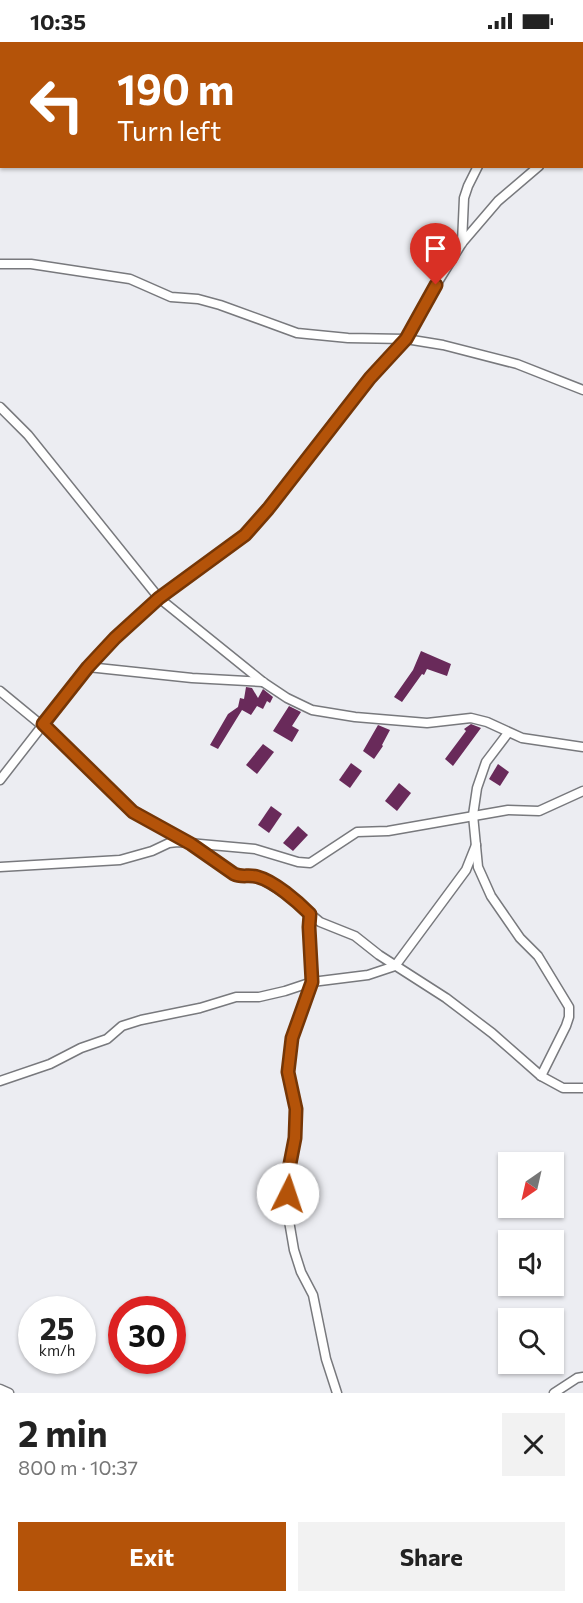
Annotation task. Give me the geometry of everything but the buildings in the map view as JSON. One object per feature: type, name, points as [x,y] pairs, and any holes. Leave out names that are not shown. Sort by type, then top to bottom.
[{"type":"street","points":[[462,243],[464,198],[477,168]]},
{"type":"street","points":[[0,780],[88,667],[115,638],[159,598],[245,535],[268,509],[363,387],[406,339],[462,243],[498,201],[537,168]]},
{"type":"street","points":[[0,264],[31,264],[130,279],[171,297],[198,299],[220,305],[297,333],[348,338],[406,339],[443,345],[517,364],[583,390]]},
{"type":"street","points":[[0,407],[28,435],[159,598],[263,682],[287,698],[312,710],[355,717],[427,723],[471,718],[487,722],[522,738],[583,747]]},
{"type":"street","points":[[88,667],[192,678],[263,682]]},
{"type":"street","points":[[0,691],[43,724],[133,812],[191,844],[234,874],[241,877],[258,877],[275,886],[324,925],[355,936],[379,955],[455,1005],[492,1033],[541,1076],[563,1088],[583,1088]]},
{"type":"street","points":[[508,733],[486,762],[477,788],[473,815],[478,867],[491,896],[520,938],[538,956],[569,1007],[566,1026],[541,1076]]},
{"type":"street","points":[[0,867],[120,860],[178,842],[255,849],[298,862],[310,863],[357,832],[388,831],[508,810],[539,811],[583,791]]},
{"type":"street","points":[[0,1081],[50,1064],[81,1048],[107,1039],[122,1026],[141,1020],[200,1008],[236,997],[267,995],[312,982],[368,975],[396,966],[466,870],[476,845]]},
{"type":"street","points":[[310,914],[312,982],[292,1038],[288,1072],[296,1109],[295,1138],[288,1174],[288,1215],[294,1250],[301,1272],[314,1295],[326,1359],[337,1393]]},
{"type":"street","points":[[554,1393],[576,1378],[583,1377]]},
{"type":"street","points":[[0,1389],[9,1393]]},
{"type":"route","points":[[288,1194],[288,1174],[295,1138],[296,1109],[288,1072],[292,1038],[312,982],[310,914],[275,886],[258,877],[241,877],[234,874],[191,844],[133,812],[43,724],[88,667],[115,638],[159,598],[245,535],[268,509],[333,423],[406,339],[436,285]]}]
